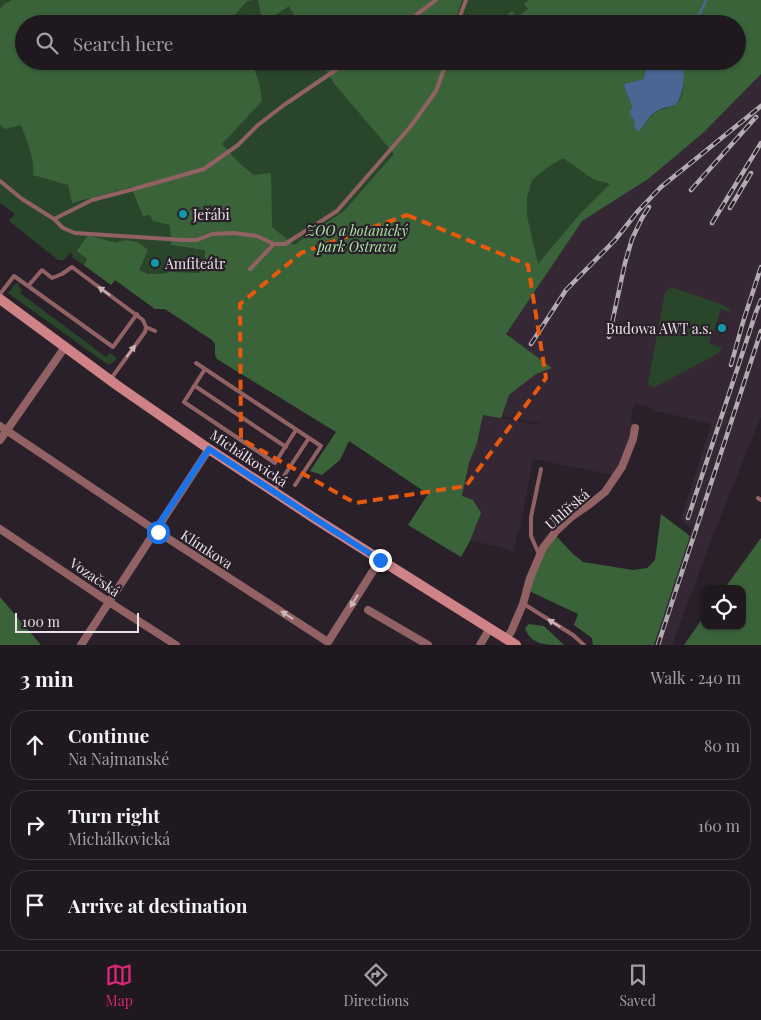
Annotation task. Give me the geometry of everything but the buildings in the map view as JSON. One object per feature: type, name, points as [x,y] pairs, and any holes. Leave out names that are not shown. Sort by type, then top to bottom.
[{"type":"street","name":"Michálkovická","points":[[0,299],[110,380],[209,449],[380,560],[516,645]]},
{"type":"street","points":[[0,440],[3,428],[65,347]]},
{"type":"street","name":"Klímkova","points":[[3,428],[155,530],[328,642],[380,560]]},
{"type":"street","name":"Uhlířská","points":[[506,638],[511,632],[523,604],[530,578],[543,548],[556,531],[571,517],[605,492],[622,467],[633,439],[635,428]]},
{"type":"street","points":[[81,645],[209,449]]},
{"type":"street","name":"Vozačská","points":[[0,529],[176,645]]},
{"type":"street","points":[[368,610],[428,645]]},
{"type":"street","points":[[480,645],[490,628]]},
{"type":"lane","points":[[416,15],[436,0]]},
{"type":"lane","points":[[460,15],[466,0]]},
{"type":"lane","points":[[54,219],[92,200],[204,169],[238,144],[258,125],[284,105],[336,70]]},
{"type":"lane","points":[[0,181],[22,199],[54,219],[63,228],[75,233],[183,240],[197,240],[212,234],[234,233],[257,236],[274,244],[285,244],[337,211],[411,126],[436,92],[444,70]]},
{"type":"lane","points":[[250,269],[274,244]]},
{"type":"lane","points":[[28,286],[42,270],[52,278],[72,267],[143,320],[146,327],[145,332],[110,380]]},
{"type":"lane","points":[[0,294],[14,276],[113,347],[136,314]]},
{"type":"lane","points":[[146,327],[155,331]]},
{"type":"lane","points":[[196,363],[321,446],[295,485]]},
{"type":"lane","points":[[205,370],[184,402],[267,458],[275,463],[296,430]]},
{"type":"lane","points":[[195,386],[286,447]]},
{"type":"lane","points":[[274,492],[308,438]]},
{"type":"lane","points":[[540,556],[531,536],[531,517],[541,469]]},
{"type":"lane","points":[[523,604],[573,635],[584,645]]},
{"type":"highlighted area","points":[[407,215],[528,265],[546,378],[466,486],[355,503],[241,439],[240,304],[301,253]]},
{"type":"shaded area","points":[[761,74],[761,417],[716,528],[672,645],[654,645],[690,536],[691,530],[681,519],[711,424],[634,404],[630,421],[634,422],[628,443],[613,475],[533,459],[514,552],[497,546],[470,541],[481,513],[462,497],[469,463],[477,443],[483,414],[539,425],[539,423],[501,416],[509,395],[536,374],[506,334],[582,221],[648,179],[704,132]]},
{"type":"green space","name":"ZOO a botanický park Ostrava","points":[[0,0],[761,0],[761,74],[704,132],[648,179],[582,221],[408,480],[337,432],[217,359],[214,341],[165,309],[155,309],[115,280],[111,285],[72,257],[73,255],[70,253],[64,260],[58,260],[9,221],[15,214],[0,203]]},
{"type":"green space","name":"ZOO a botanický park Ostrava","points":[[12,0],[252,0],[246,2],[235,15],[15,15],[15,70],[255,70],[262,101],[222,144],[240,164],[254,175],[271,173],[272,227],[294,245],[344,211],[394,154],[333,82],[326,70],[645,70],[644,79],[624,84],[632,108],[629,112],[634,121],[635,129],[645,123],[656,112],[671,107],[680,99],[683,88],[682,70],[746,70],[746,15],[520,15],[528,9],[524,4],[529,0],[761,0],[761,74],[704,132],[648,179],[582,221],[506,334],[552,368],[536,374],[509,395],[501,418],[483,415],[477,443],[469,463],[462,496],[473,500],[481,513],[470,541],[461,557],[408,525],[428,494],[349,441],[340,460],[322,475],[310,471],[336,432],[217,359],[215,344],[212,340],[165,309],[155,309],[115,280],[111,285],[84,265],[87,259],[77,251],[88,235],[116,243],[129,240],[141,245],[148,250],[139,270],[148,274],[170,272],[200,273],[201,264],[205,262],[205,250],[171,245],[170,225],[153,221],[150,215],[143,216],[131,187],[72,203],[68,185],[33,175],[32,156],[21,125],[5,129],[0,125],[0,9]],"holes":[[[563,158],[593,179],[610,184],[580,214],[538,264],[527,216],[527,197],[532,180]]]},
{"type":"green space","points":[[258,0],[462,0],[457,15],[294,15],[289,6],[275,15],[261,15]]},
{"type":"green space","name":"ZOO a botanický park Ostrava","points":[[512,11],[515,15],[507,15]]},
{"type":"green space","points":[[16,283],[20,284],[18,286],[22,290],[20,293],[106,357],[110,353],[117,358],[111,364],[107,364],[8,293]]},
{"type":"green space","points":[[671,287],[718,303],[732,313],[721,309],[709,343],[722,348],[717,354],[655,387],[649,386],[665,292]]},
{"type":"green space","points":[[661,514],[690,536],[654,645],[593,645],[592,638],[574,625],[578,614],[529,591],[539,562],[556,536],[583,562],[633,570],[647,568],[655,560]]},
{"type":"green space","points":[[761,538],[761,645],[684,645],[701,621],[701,630],[746,630],[746,585],[727,585]]},
{"type":"green space","points":[[0,597],[41,645],[0,645]]},
{"type":"green space","points":[[529,624],[544,626],[564,645],[545,644],[535,641],[525,628]]},
{"type":"water","points":[[645,70],[683,70],[683,88],[679,100],[676,104],[654,113],[639,131],[635,129],[634,121],[629,112],[632,108],[624,84],[644,79]]},
{"type":"waterway","points":[[699,15],[706,0]]},
{"type":"railway","points":[[531,344],[566,290],[615,240],[638,211],[661,187],[761,106]]},
{"type":"railway","points":[[691,190],[756,117]]},
{"type":"railway","points":[[712,223],[761,143]]},
{"type":"railway","points":[[730,208],[751,173]]},
{"type":"railway","points":[[609,337],[632,239],[649,207]]},
{"type":"railway","points":[[731,365],[761,267]]},
{"type":"railway","points":[[688,518],[761,300]]},
{"type":"railway","points":[[658,645],[761,331]]},
{"type":"place","name":"Jeřábi","points":[[183,214]]},
{"type":"place","name":"Amfiteátr","points":[[155,263]]},
{"type":"place","name":"Budowa AWT a.s.","points":[[722,328]]},
{"type":"route","points":[[158,532],[155,530],[209,449],[380,560]]}]
